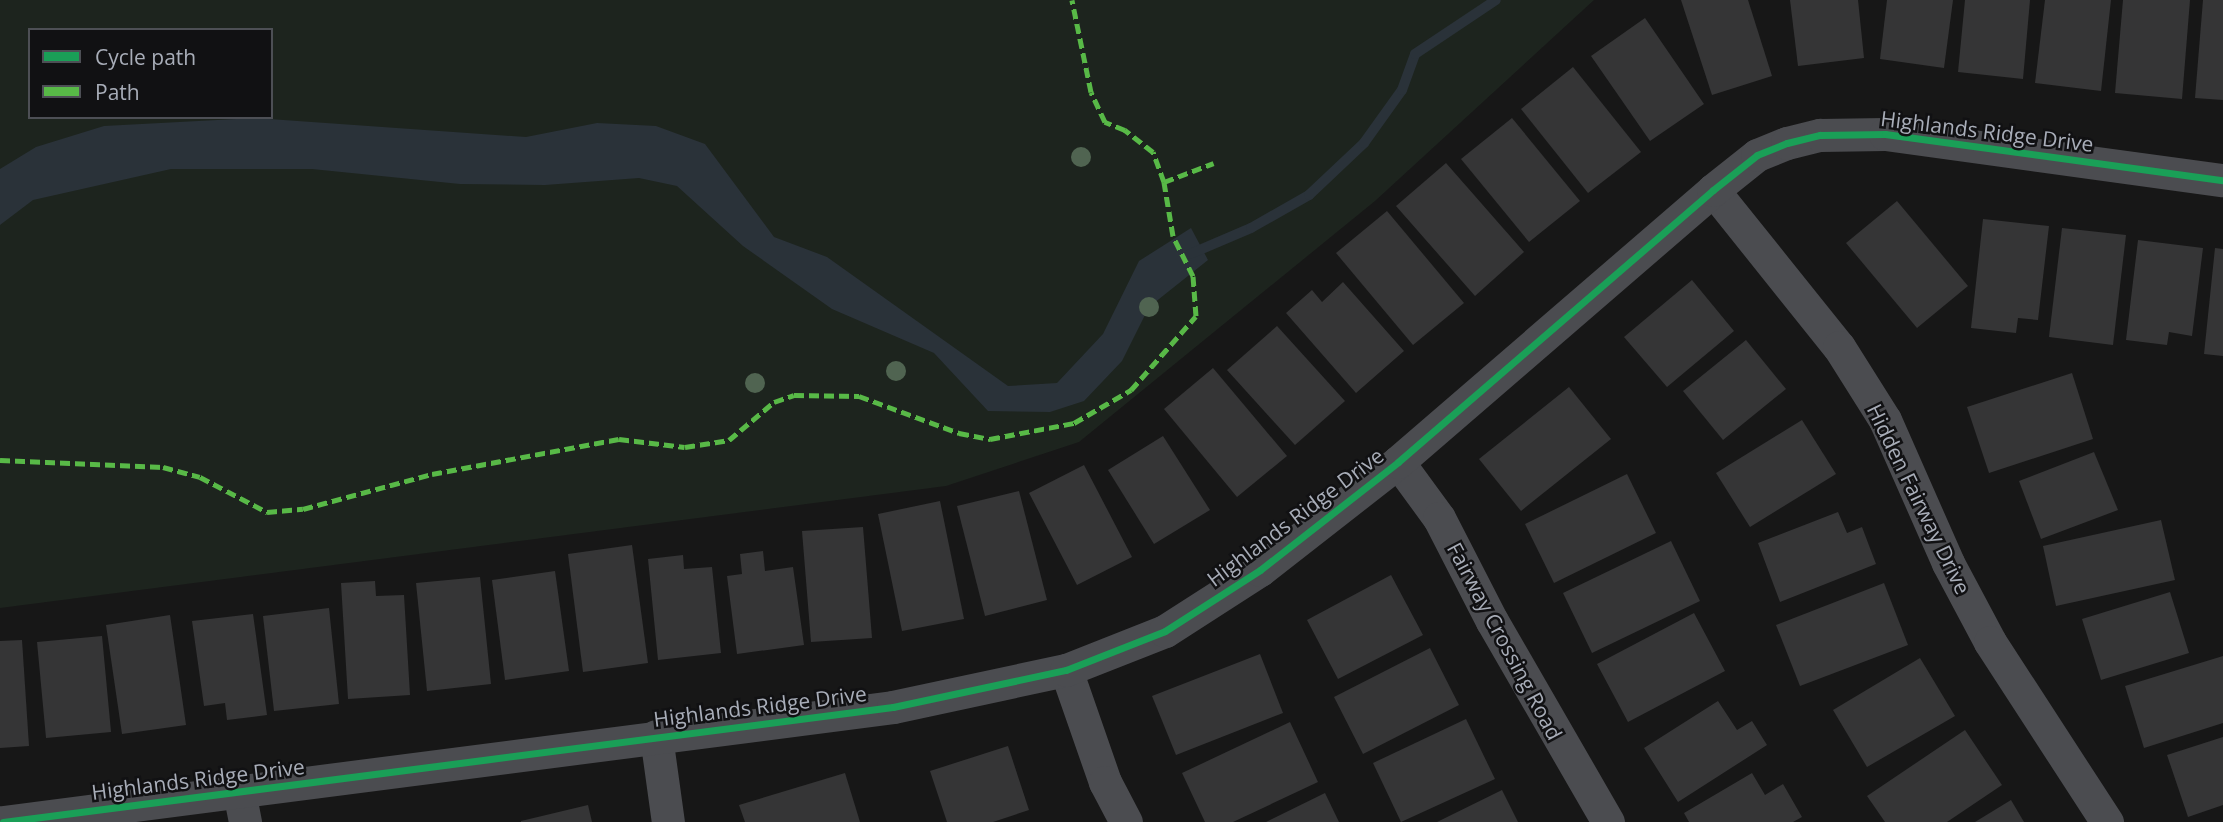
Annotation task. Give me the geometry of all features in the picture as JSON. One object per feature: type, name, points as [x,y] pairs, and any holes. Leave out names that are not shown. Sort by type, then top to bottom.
[{"type":"street","name":"Highlands Ridge Drive","points":[[3,822],[242,807],[656,736],[893,707],[1066,670],[1175,624],[1260,570],[1398,462],[1757,155],[1820,135],[1852,132],[2223,180]]},
{"type":"street","name":"Hidden Fairway Drive","points":[[1713,190],[1839,347],[1885,420],[1948,563],[1990,642],[2107,822]]},
{"type":"street","name":"Fairway Crossing Road","points":[[1398,462],[1439,518],[1492,621],[1608,822]]},
{"type":"street","points":[[1066,670],[1105,782],[1126,822]]},
{"type":"street","points":[[656,736],[668,822]]},
{"type":"shaded area","points":[[0,0],[1594,0],[1375,201],[1079,442],[946,486],[0,608]]},
{"type":"shaded area","points":[[269,119],[526,137],[597,123],[656,126],[705,144],[774,237],[827,257],[1008,386],[1057,383],[1103,334],[1139,261],[1191,228],[1208,260],[1149,307],[1122,361],[1084,401],[1050,412],[988,411],[934,353],[832,309],[743,246],[677,186],[639,178],[545,185],[460,184],[312,169],[171,169],[33,200],[0,225],[0,169],[36,147],[104,126]]},
{"type":"building","points":[[1681,0],[1748,0],[1772,76],[1712,95]]},
{"type":"building","points":[[1790,0],[1858,0],[1864,58],[1798,66]]},
{"type":"building","points":[[1887,0],[1953,0],[1944,68],[1880,59]]},
{"type":"building","points":[[1965,0],[2030,0],[2023,79],[1958,72]]},
{"type":"building","points":[[2045,0],[2111,0],[2101,91],[2035,83]]},
{"type":"building","points":[[2123,0],[2190,0],[2182,99],[2115,93]]},
{"type":"building","points":[[2203,0],[2223,0],[2223,100],[2195,98]]},
{"type":"building","points":[[1645,18],[1704,104],[1650,141],[1591,56]]},
{"type":"building","points":[[1573,67],[1641,152],[1588,193],[1521,109]]},
{"type":"building","points":[[1512,118],[1580,201],[1529,242],[1461,159]]},
{"type":"building","points":[[1446,163],[1524,252],[1475,296],[1396,206]]},
{"type":"building","points":[[1897,201],[1968,286],[1917,328],[1846,243]]},
{"type":"building","points":[[1387,211],[1464,303],[1413,345],[1336,253]]},
{"type":"building","points":[[1983,219],[2049,226],[2038,320],[2018,318],[2016,333],[1971,328]]},
{"type":"building","points":[[2062,228],[2126,235],[2113,345],[2049,337]]},
{"type":"building","points":[[2138,240],[2203,248],[2192,336],[2169,332],[2167,345],[2126,340]]},
{"type":"building","points":[[2215,248],[2223,249],[2223,356],[2204,354]]},
{"type":"building","points":[[1692,280],[1734,331],[1667,387],[1624,337]]},
{"type":"building","points":[[1343,282],[1404,351],[1356,393],[1286,313],[1312,290],[1322,302]]},
{"type":"building","points":[[1277,326],[1345,401],[1295,445],[1227,370]]},
{"type":"building","points":[[1746,340],[1786,389],[1723,440],[1683,391]]},
{"type":"building","points":[[1213,368],[1287,456],[1237,497],[1164,409]]},
{"type":"building","points":[[2072,373],[2093,439],[1989,473],[1967,407]]},
{"type":"building","points":[[1569,387],[1611,439],[1521,511],[1479,459]]},
{"type":"building","points":[[1802,420],[1836,474],[1750,527],[1716,473]]},
{"type":"building","points":[[1163,436],[1210,510],[1154,544],[1108,470]]},
{"type":"building","points":[[2094,452],[2118,510],[2041,539],[2019,481]]},
{"type":"building","points":[[1084,465],[1132,557],[1077,585],[1029,493]]},
{"type":"building","points":[[1627,474],[1656,533],[1554,583],[1525,524]]},
{"type":"building","points":[[1019,491],[1047,600],[985,616],[957,506]]},
{"type":"building","points":[[940,501],[964,619],[902,631],[878,514]]},
{"type":"building","points":[[1838,512],[1847,533],[1862,527],[1876,564],[1780,602],[1758,543]]},
{"type":"building","points":[[2161,520],[2175,580],[2056,606],[2043,546]]},
{"type":"building","points":[[863,527],[872,638],[811,642],[802,531]]},
{"type":"building","points":[[1671,541],[1700,601],[1592,653],[1563,593]]},
{"type":"building","points":[[632,545],[648,663],[583,672],[568,554]]},
{"type":"building","points":[[763,551],[765,571],[793,567],[804,645],[737,654],[727,576],[742,574],[740,554]]},
{"type":"building","points":[[683,555],[684,569],[712,567],[721,653],[658,660],[648,559]]},
{"type":"building","points":[[555,571],[569,671],[505,680],[492,580]]},
{"type":"building","points":[[1391,575],[1423,635],[1338,679],[1307,620]]},
{"type":"building","points":[[480,577],[491,684],[427,691],[416,583]]},
{"type":"building","points":[[375,581],[376,596],[404,595],[410,695],[348,699],[341,583]]},
{"type":"building","points":[[1884,583],[1908,645],[1800,686],[1776,625]]},
{"type":"building","points":[[2170,592],[2189,653],[2101,680],[2082,619]]},
{"type":"building","points":[[329,608],[339,704],[274,711],[263,616]]},
{"type":"building","points":[[1694,613],[1725,671],[1628,722],[1597,664]]},
{"type":"building","points":[[253,614],[267,715],[227,720],[225,703],[204,706],[192,621]]},
{"type":"building","points":[[170,615],[186,725],[122,734],[106,625]]},
{"type":"building","points":[[102,636],[111,732],[46,738],[37,642]]},
{"type":"building","points":[[22,640],[29,746],[0,748],[0,641]]},
{"type":"building","points":[[1430,648],[1459,705],[1363,754],[1334,697]]},
{"type":"building","points":[[1260,654],[1283,713],[1176,755],[1152,696]]},
{"type":"building","points":[[2223,656],[2223,723],[2144,748],[2125,686]]},
{"type":"building","points":[[1920,658],[1955,716],[1867,767],[1833,710]]},
{"type":"building","points":[[1718,701],[1737,730],[1752,721],[1767,745],[1678,802],[1644,748]]},
{"type":"building","points":[[1466,719],[1495,779],[1401,822],[1373,763]]},
{"type":"building","points":[[1290,722],[1318,782],[1233,822],[1205,822],[1182,773]]},
{"type":"building","points":[[1965,730],[2002,785],[1947,822],[1885,822],[1867,796]]},
{"type":"building","points":[[2223,737],[2223,805],[2188,817],[2167,755]]},
{"type":"building","points":[[1008,746],[1029,810],[993,822],[947,822],[930,771]]},
{"type":"building","points":[[845,773],[860,822],[745,822],[739,805]]},
{"type":"building","points":[[1752,773],[1765,795],[1783,784],[1802,817],[1793,822],[1689,822],[1684,813]]},
{"type":"building","points":[[1502,790],[1518,822],[1437,822]]},
{"type":"building","points":[[1325,793],[1339,822],[1266,822]]},
{"type":"building","points":[[2011,800],[2024,822],[1975,822]]},
{"type":"building","points":[[588,805],[592,822],[521,822],[521,821]]},
{"type":"waterway","points":[[1190,254],[1251,228],[1309,195],[1364,143],[1402,90],[1415,54],[1496,0]]},
{"type":"marked path","points":[[0,460],[163,467],[200,477],[267,512],[303,509],[432,474],[619,439],[685,447],[729,440],[774,402],[794,395],[859,396],[959,433],[990,439],[1074,423],[1131,390],[1196,316],[1193,276],[1173,236],[1164,182],[1153,152],[1125,130],[1105,122],[1091,92],[1072,0]]},
{"type":"marked path","points":[[1164,182],[1214,163]]},
{"type":"cycle path","points":[[3,822],[893,707],[1066,670],[1165,631],[1260,570],[1398,462],[1713,190],[1757,155],[1787,143],[1820,135],[1885,134],[2223,180]]}]
